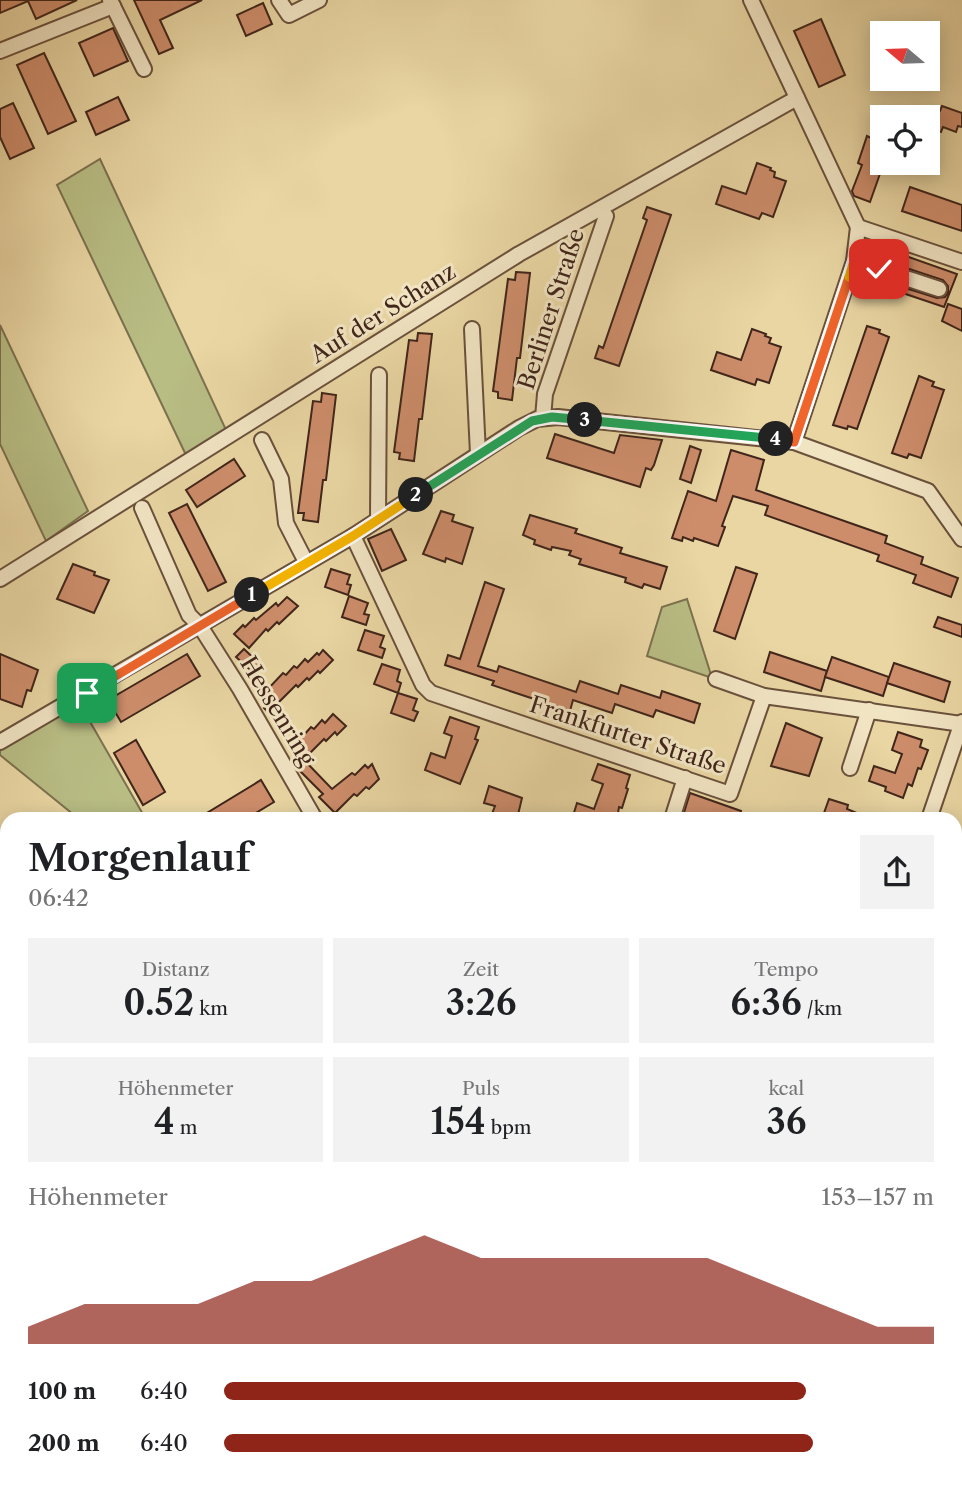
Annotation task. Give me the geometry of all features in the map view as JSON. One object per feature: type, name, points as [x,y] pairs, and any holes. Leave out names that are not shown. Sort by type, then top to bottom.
[{"type":"street","points":[[279,0],[289,15],[320,0]]},
{"type":"street","points":[[751,0],[858,227],[854,261],[794,442]]},
{"type":"street","points":[[0,51],[112,3],[144,69]]},
{"type":"street","name":"Auf der Schanz","points":[[0,579],[519,254],[797,98]]},
{"type":"street","name":"Berliner Straße","points":[[543,418],[545,394],[606,216]]},
{"type":"street","points":[[858,227],[962,262]]},
{"type":"street","points":[[854,261],[939,289]]},
{"type":"street","points":[[472,329],[478,454]]},
{"type":"street","points":[[378,519],[379,374]]},
{"type":"street","name":"Berliner Straße","points":[[0,742],[353,536],[522,426],[543,418],[558,417],[794,442],[928,491],[962,539]]},
{"type":"street","points":[[262,440],[281,479],[286,523],[306,562]]},
{"type":"street","name":"Hessenring","points":[[142,508],[189,615],[200,626],[240,689],[311,812]]},
{"type":"street","name":"Frankfurter Straße","points":[[353,536],[423,685],[431,693],[730,793],[764,696]]},
{"type":"street","points":[[716,679],[764,696],[962,723],[931,812]]},
{"type":"street","points":[[850,768],[869,710]]},
{"type":"street","points":[[674,812],[685,779]]},
{"type":"green space","points":[[100,159],[227,432],[186,455],[57,185]]},
{"type":"green space","points":[[0,325],[88,511],[46,541],[0,444]]},
{"type":"green space","points":[[687,599],[712,678],[647,656],[662,607]]},
{"type":"green space","points":[[77,699],[142,812],[70,812],[0,755],[0,744]]},
{"type":"building","points":[[0,0],[77,0],[36,19],[28,1],[0,13]]},
{"type":"building","points":[[134,0],[202,0],[160,20],[173,48],[159,54]]},
{"type":"building","points":[[263,3],[272,24],[246,36],[237,15]]},
{"type":"building","points":[[821,19],[845,75],[819,87],[794,31]]},
{"type":"building","points":[[113,28],[128,61],[94,76],[79,43]]},
{"type":"building","points":[[44,53],[76,121],[48,134],[17,65]]},
{"type":"building","points":[[118,97],[129,120],[96,135],[86,112]]},
{"type":"building","points":[[13,103],[34,148],[10,159],[0,137],[0,109]]},
{"type":"building","points":[[942,106],[962,113],[962,127],[958,126],[956,132],[943,127],[940,132]]},
{"type":"building","points":[[867,136],[870,138],[870,175],[880,175],[870,202],[854,196],[852,191],[862,165],[858,163]]},
{"type":"building","points":[[757,163],[771,168],[770,170],[775,172],[774,177],[786,181],[773,217],[762,213],[759,219],[716,204],[722,186],[746,194]]},
{"type":"building","points":[[910,187],[962,205],[962,231],[902,211]]},
{"type":"building","points":[[647,207],[671,215],[619,366],[595,358],[599,346],[603,348],[647,220],[643,218]]},
{"type":"building","points":[[886,249],[957,274],[944,307],[873,283],[874,278],[937,298],[945,297],[948,293],[948,286],[943,280],[882,260]]},
{"type":"building","points":[[516,272],[530,273],[512,400],[498,398],[498,392],[493,391],[508,279],[515,280]]},
{"type":"building","points":[[948,304],[962,309],[962,331],[942,321]]},
{"type":"building","points":[[867,326],[880,330],[879,333],[889,337],[857,429],[848,426],[847,429],[833,425]]},
{"type":"building","points":[[752,329],[766,334],[765,336],[771,338],[769,343],[781,347],[769,383],[757,379],[755,385],[711,370],[717,352],[741,360]]},
{"type":"building","points":[[418,333],[432,334],[414,461],[399,459],[400,453],[394,452],[409,340],[417,341]]},
{"type":"building","points":[[919,376],[934,382],[932,386],[944,390],[921,458],[909,454],[907,458],[892,453]]},
{"type":"building","points":[[322,393],[336,395],[318,522],[303,520],[304,513],[298,513],[313,401],[321,402]]},
{"type":"building","points":[[555,434],[614,453],[620,435],[662,440],[654,465],[651,470],[646,468],[640,487],[547,458]]},
{"type":"building","points":[[690,446],[701,450],[691,483],[680,479]]},
{"type":"building","points":[[731,450],[764,460],[756,490],[887,536],[885,543],[923,557],[921,564],[958,578],[951,597],[913,583],[916,575],[877,561],[879,555],[765,515],[768,506],[733,496],[718,546],[694,538],[693,541],[683,537],[682,541],[672,538],[688,491],[716,501]]},
{"type":"building","points":[[234,459],[245,476],[197,507],[186,490]]},
{"type":"building","points":[[187,504],[226,582],[208,591],[169,513]]},
{"type":"building","points":[[441,511],[454,515],[452,521],[473,528],[462,564],[446,558],[445,562],[423,554]]},
{"type":"building","points":[[530,515],[577,529],[575,533],[622,548],[620,553],[667,567],[660,589],[644,584],[642,588],[625,582],[626,578],[579,564],[581,559],[569,555],[571,551],[552,547],[551,550],[534,544],[535,540],[523,535]]},
{"type":"building","points":[[391,529],[406,560],[382,571],[368,539]]},
{"type":"building","points":[[73,564],[109,580],[94,613],[57,599]]},
{"type":"building","points":[[736,567],[757,574],[735,639],[714,631]]},
{"type":"building","points":[[331,569],[350,575],[348,595],[325,587]]},
{"type":"building","points":[[485,582],[504,589],[478,666],[497,672],[499,666],[576,692],[580,681],[618,694],[621,685],[660,698],[662,691],[700,704],[694,723],[656,710],[653,717],[615,704],[612,713],[573,700],[570,711],[492,685],[494,681],[445,665],[448,655],[460,659]]},
{"type":"building","points":[[349,596],[368,603],[364,614],[369,615],[366,625],[342,617]]},
{"type":"building","points":[[287,597],[298,606],[279,624],[277,622],[268,631],[266,629],[249,648],[234,634],[276,603],[278,606]]},
{"type":"building","points":[[938,617],[962,625],[962,637],[934,627]]},
{"type":"building","points":[[365,630],[384,636],[380,647],[385,649],[382,658],[358,650]]},
{"type":"building","points":[[244,649],[263,667],[256,675],[236,657]]},
{"type":"building","points":[[323,650],[333,660],[320,673],[318,671],[309,680],[307,678],[298,687],[296,685],[278,703],[266,691],[283,673],[286,675],[294,666],[297,668],[305,659],[308,662]]},
{"type":"building","points":[[770,652],[827,671],[821,691],[764,672]]},
{"type":"building","points":[[0,654],[38,670],[31,691],[27,690],[22,707],[0,699]]},
{"type":"building","points":[[187,654],[200,676],[121,722],[108,700]]},
{"type":"building","points":[[832,657],[889,677],[883,696],[825,677]]},
{"type":"building","points":[[894,663],[950,682],[944,702],[887,683]]},
{"type":"building","points":[[382,664],[400,670],[397,681],[401,683],[398,693],[374,684]]},
{"type":"building","points":[[398,693],[417,699],[413,710],[418,712],[414,721],[391,713]]},
{"type":"building","points":[[272,701],[290,719],[283,727],[264,708]]},
{"type":"building","points":[[333,714],[346,726],[337,735],[335,732],[326,741],[324,739],[306,757],[291,743],[311,727],[314,729],[322,720],[325,723]]},
{"type":"building","points":[[450,717],[479,727],[475,739],[478,740],[460,784],[425,770],[431,753],[445,758],[452,736],[444,733]]},
{"type":"building","points":[[786,723],[822,738],[809,776],[771,766]]},
{"type":"building","points":[[898,732],[922,740],[920,747],[928,750],[921,769],[918,768],[912,786],[908,784],[903,798],[885,791],[886,787],[869,781],[874,766],[895,773],[902,754],[892,750]]},
{"type":"building","points":[[136,740],[165,792],[143,805],[114,753]]},
{"type":"building","points":[[307,763],[332,789],[352,773],[355,775],[365,765],[368,768],[372,764],[379,779],[369,789],[366,787],[357,796],[354,794],[334,812],[319,797],[323,794],[299,770]]},
{"type":"building","points":[[598,764],[630,775],[622,808],[619,807],[618,812],[574,812],[577,803],[594,809],[603,784],[592,780]]},
{"type":"building","points":[[261,780],[274,802],[258,812],[208,812]]},
{"type":"building","points":[[489,786],[522,798],[519,812],[493,812],[495,806],[484,803]]},
{"type":"building","points":[[690,793],[741,811],[741,812],[684,812]]},
{"type":"building","points":[[829,799],[848,805],[847,809],[854,812],[824,812]]},
{"type":"route","points":[[87,693],[353,536],[532,421],[558,417],[794,442],[854,261],[879,269]]}]
